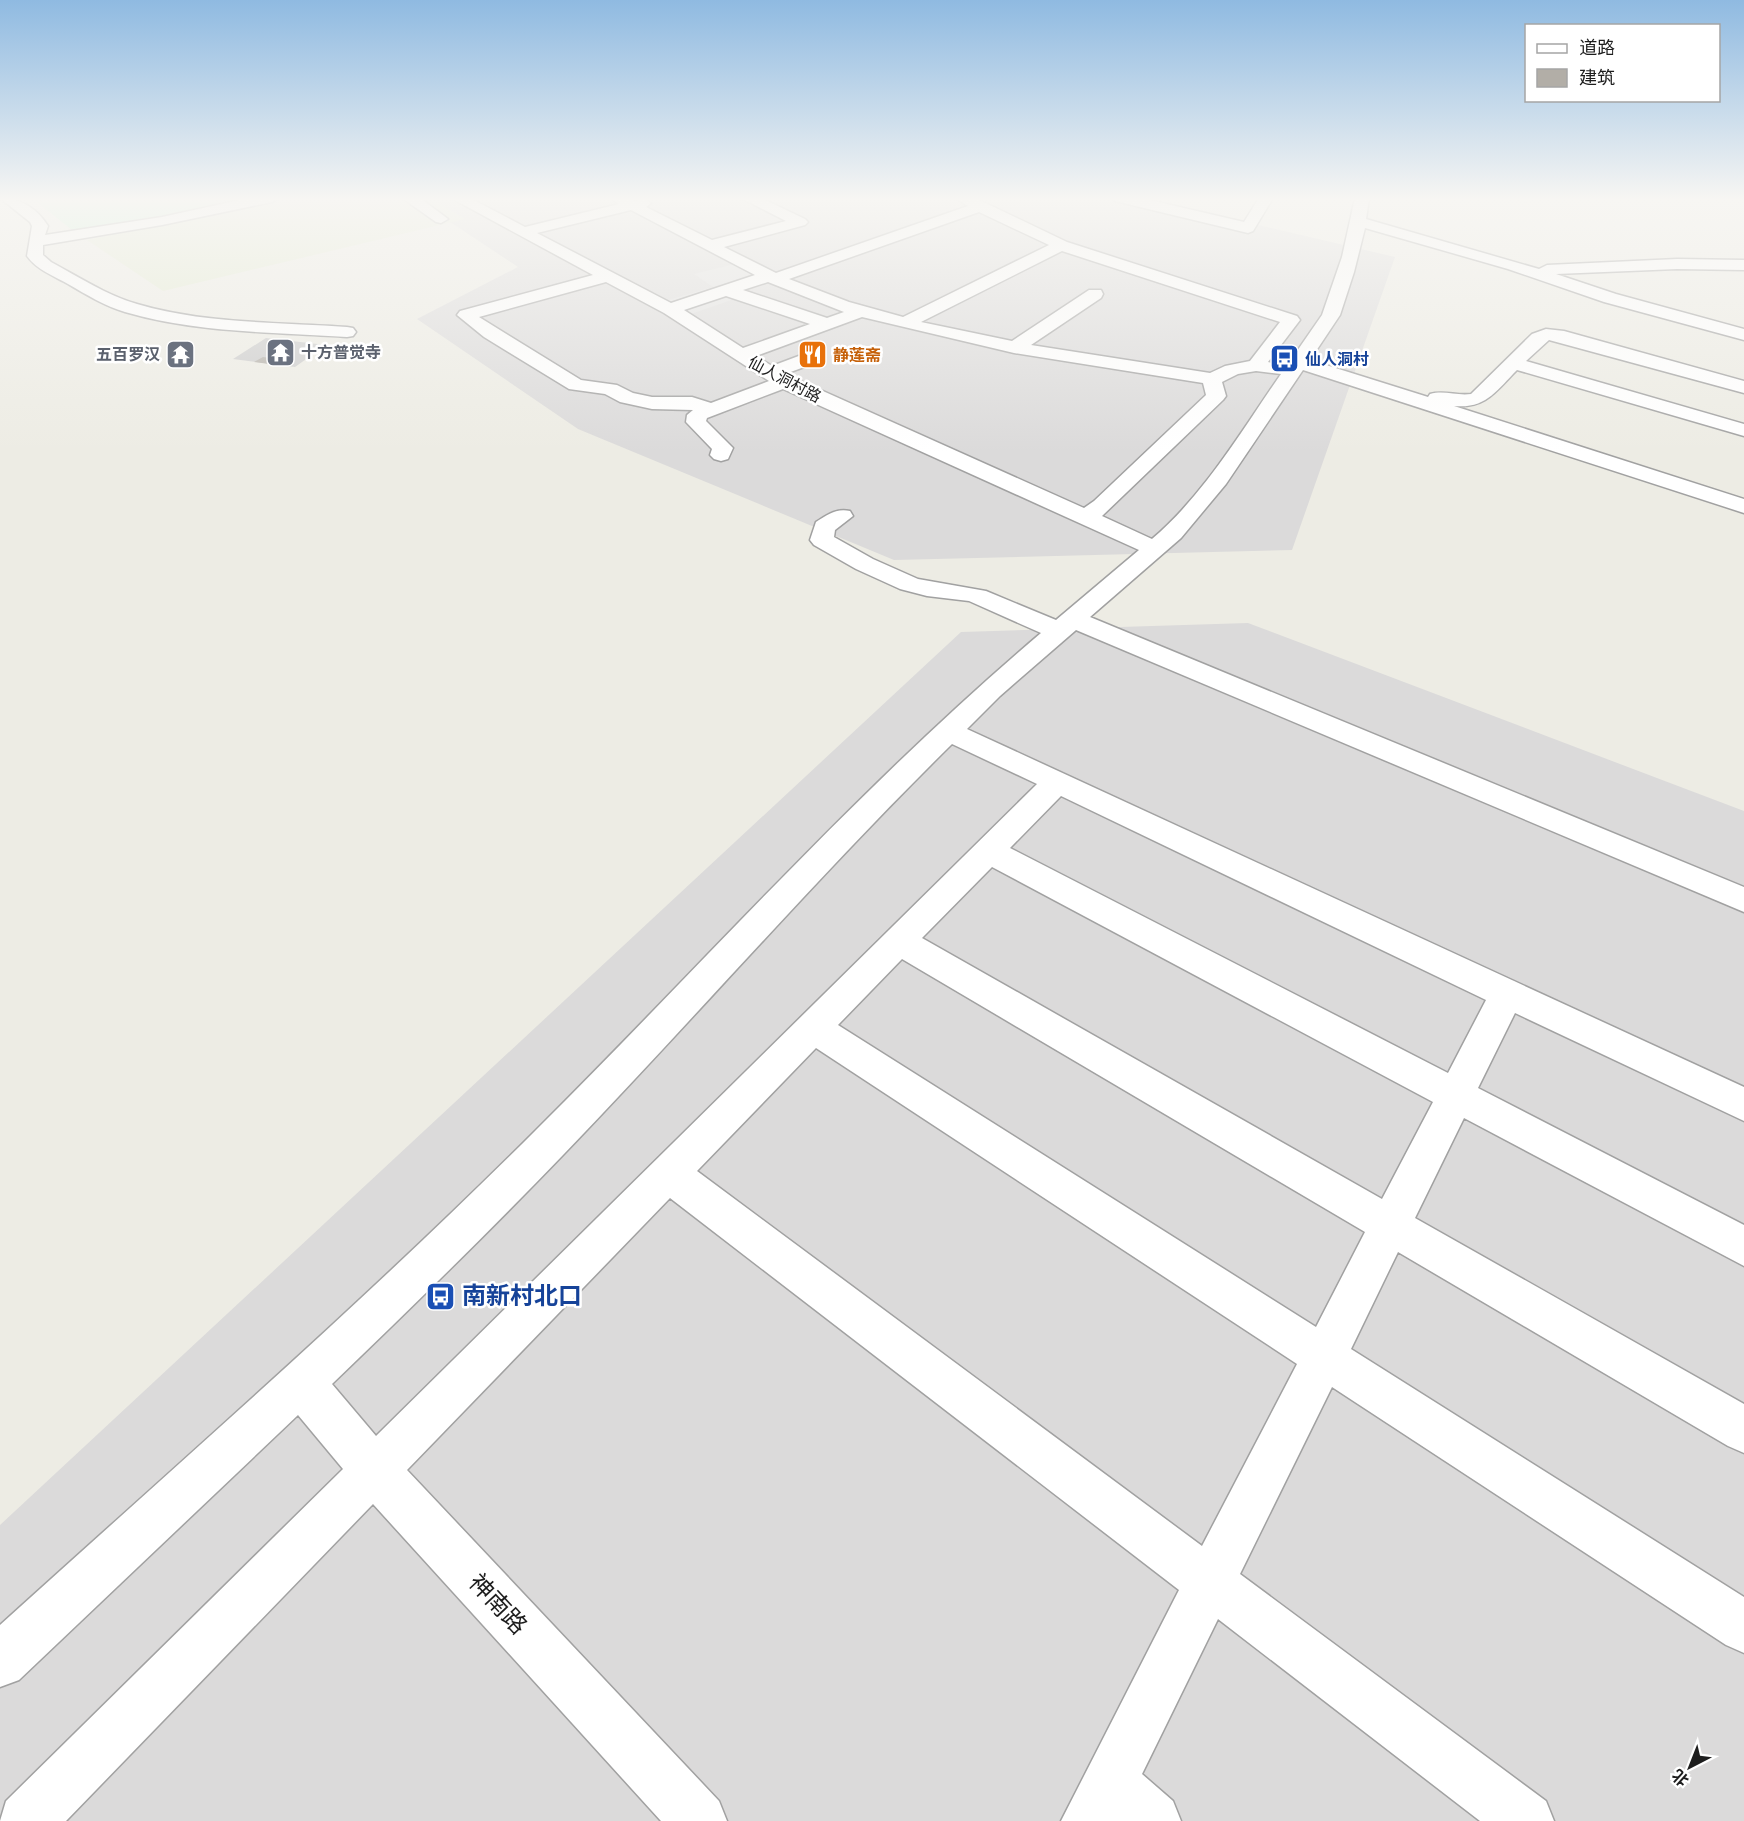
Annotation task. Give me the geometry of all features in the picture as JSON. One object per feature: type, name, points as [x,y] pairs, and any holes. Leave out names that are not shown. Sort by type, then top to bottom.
[{"type":"street","points":[[78,283],[107,299],[131,308],[181,320],[347,332]]},
{"type":"street","points":[[584,283],[466,315],[490,333],[576,385],[610,389],[627,398],[652,403],[692,403],[710,409]]},
{"type":"street","name":"仙人洞村路","points":[[623,283],[670,309],[777,378],[1156,549]]},
{"type":"street","points":[[670,309],[750,283]]},
{"type":"street","points":[[786,283],[830,302],[905,323],[1014,348],[1212,379],[1232,370],[1256,364],[1295,367],[1399,395],[1744,506]]},
{"type":"street","points":[[905,323],[985,283]]},
{"type":"street","points":[[1177,283],[1291,320],[1256,364]]},
{"type":"street","points":[[0,1661],[302,1384],[413,1278],[550,1142],[852,824],[948,731],[1065,625],[1173,533],[1218,479],[1332,315],[1343,283]]},
{"type":"street","points":[[1564,283],[1610,298],[1744,334]]},
{"type":"street","points":[[614,296],[637,290]]},
{"type":"street","points":[[725,290],[827,324]]},
{"type":"street","points":[[1014,348],[1095,294]]},
{"type":"street","points":[[740,355],[862,311]]},
{"type":"street","points":[[490,333],[513,326]]},
{"type":"street","points":[[1399,395],[1464,401],[1477,399],[1538,338],[1546,334],[1558,335],[1744,387]]},
{"type":"street","points":[[721,455],[723,448],[696,422],[697,415],[777,378],[811,358]]},
{"type":"street","points":[[1513,363],[1744,430]]},
{"type":"street","points":[[1084,518],[1102,506],[1216,396],[1212,379]]},
{"type":"street","points":[[842,516],[824,527],[822,540],[909,584],[944,593],[974,595],[1065,625],[1744,900]]},
{"type":"street","points":[[948,731],[1744,1106]]},
{"type":"street","points":[[27,1821],[1057,782]]},
{"type":"street","points":[[989,851],[1744,1246]]},
{"type":"street","points":[[899,941],[1744,1430]]},
{"type":"street","points":[[1153,1821],[1099,1802],[1507,994]]},
{"type":"street","points":[[813,1028],[1744,1627]]},
{"type":"street","points":[[668,1173],[1526,1821]]},
{"type":"street","name":"神南路","points":[[302,1384],[374,1470],[699,1821]]},
{"type":"shaded area","points":[[487,283],[1386,283],[1292,550],[894,560],[578,429],[417,319]]},
{"type":"shaded area","points":[[707,283],[744,283],[732,287],[743,296],[691,314],[668,300],[713,287]]},
{"type":"shaded area","name":"十方普觉寺","points":[[266,338],[326,345],[295,367],[233,359]]},
{"type":"shaded area","points":[[1248,623],[1744,811],[1744,1821],[0,1821],[0,1525],[961,632]]},
{"type":"green space","points":[[151,283],[197,283],[163,291]]},
{"type":"building","points":[[263,357],[285,360],[277,365],[254,362]]},
{"type":"place","name":"十方普觉寺","points":[[280,352]]},
{"type":"place","name":"五百罗汉","points":[[181,354]]},
{"type":"place","name":"静莲斋","points":[[812,355]]},
{"type":"place","name":"仙人洞村","points":[[1284,359]]},
{"type":"place","name":"南新村北口","points":[[441,1296]]}]
